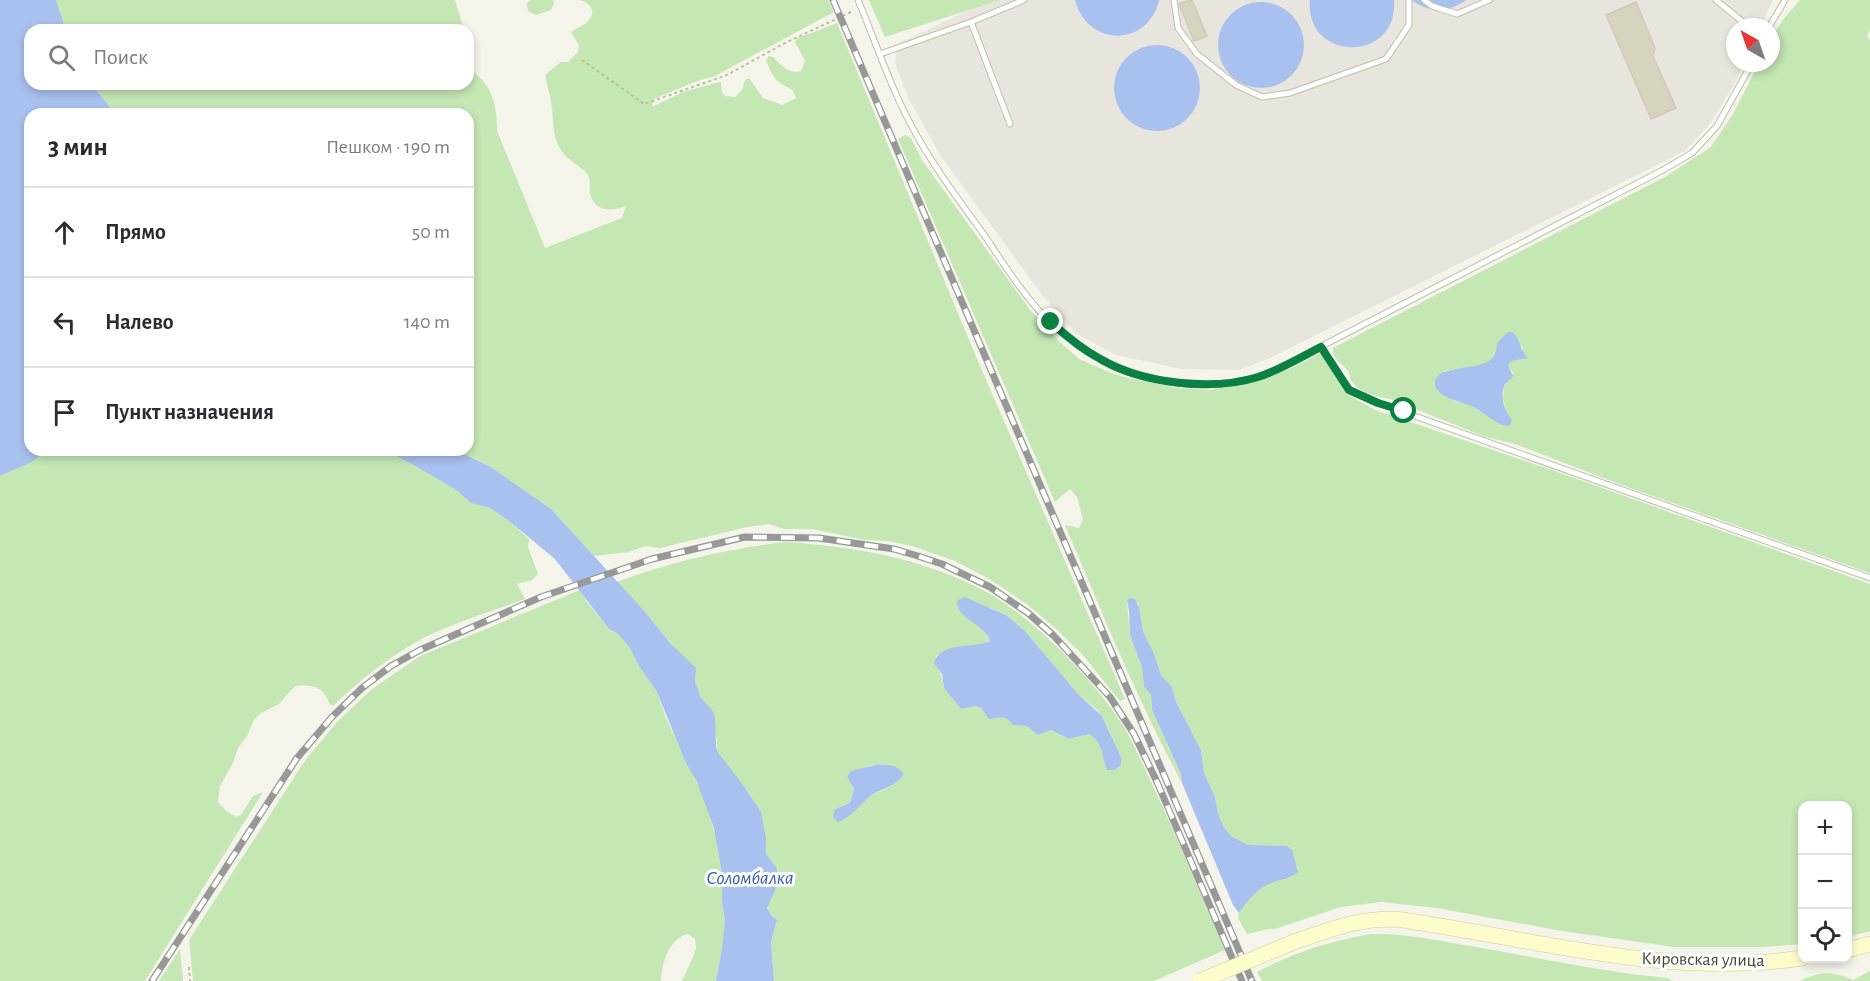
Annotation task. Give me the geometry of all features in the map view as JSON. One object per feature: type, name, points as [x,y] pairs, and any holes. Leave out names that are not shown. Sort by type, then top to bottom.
[{"type":"main road","name":"Кировская улица","points":[[1200,981],[1294,942],[1347,923],[1370,919],[1395,919],[1603,955],[1692,964],[1739,964],[1798,958]]},
{"type":"main road","points":[[1852,949],[1870,944]]},
{"type":"lane","points":[[858,0],[901,105],[930,159],[1027,297],[1076,345],[1104,362],[1129,372],[1158,379],[1193,383],[1226,383],[1259,376],[1321,347],[1665,169],[1692,153],[1717,126],[1747,72]]},
{"type":"lane","points":[[880,54],[971,22],[1024,0]]},
{"type":"lane","points":[[1174,0],[1178,28],[1197,54],[1236,86],[1262,97],[1290,93],[1386,59],[1409,25],[1409,0]]},
{"type":"lane","points":[[1424,0],[1432,6],[1456,14],[1490,0]]},
{"type":"lane","points":[[1716,0],[1738,18]]},
{"type":"lane","points":[[1774,18],[1785,0]]},
{"type":"lane","points":[[971,22],[1010,124]]},
{"type":"lane","points":[[1321,347],[1349,390],[1378,403],[1870,578]]},
{"type":"path","points":[[582,60],[644,104],[727,75],[840,15],[861,8]]},
{"type":"path","points":[[189,967],[190,981]]},
{"type":"shaded area","points":[[991,0],[1773,0],[1764,18],[1726,18],[1726,72],[1740,72],[1709,125],[1685,151],[1270,358],[1239,370],[1181,369],[1116,355],[1077,334],[1042,295],[940,155],[908,97],[895,63],[897,44]]},
{"type":"green space","points":[[56,0],[455,0],[462,24],[64,24]]},
{"type":"green space","points":[[531,0],[553,0],[554,3],[551,10],[536,15],[528,11],[527,3]]},
{"type":"green space","points":[[579,0],[828,0],[834,12],[713,77],[697,81],[654,99],[652,107],[683,92],[721,82],[725,96],[735,97],[742,90],[745,80],[749,78],[763,98],[782,105],[796,98],[795,94],[774,77],[766,60],[769,56],[773,57],[793,72],[801,71],[805,61],[795,42],[798,38],[837,23],[977,359],[1125,699],[1120,701],[1082,654],[1028,605],[991,580],[955,561],[912,546],[888,541],[865,540],[812,529],[784,529],[769,524],[747,527],[660,548],[645,546],[629,552],[594,556],[551,509],[491,467],[468,456],[474,456],[474,108],[110,108],[97,90],[474,90],[474,73],[491,93],[496,111],[497,131],[545,248],[622,218],[626,206],[607,209],[597,206],[590,194],[588,175],[564,154],[554,132],[546,74],[561,62],[568,62],[578,52],[579,45],[571,32],[591,17],[592,10],[586,3]]},
{"type":"green space","points":[[869,0],[1000,0],[885,37]]},
{"type":"green space","points":[[1800,0],[1870,0],[1870,29],[1867,36],[1870,40],[1870,573],[1619,484],[1515,444],[1486,437],[1390,399],[1368,393],[1354,384],[1348,371],[1334,355],[1333,348],[1665,177],[1711,147],[1733,114],[1754,72],[1780,72],[1780,24]],"holes":[[[1522,345],[1524,359],[1512,361],[1508,365],[1513,373],[1504,387],[1503,399],[1507,414],[1499,423],[1472,406],[1454,401],[1446,395],[1444,371],[1480,366],[1492,359],[1497,353],[1496,348]]]},
{"type":"green space","points":[[905,135],[911,138],[922,160],[1030,310],[1079,359],[1128,378],[1178,388],[1210,390],[1251,383],[1294,367],[1320,353],[1348,395],[1375,410],[1552,470],[1870,584],[1870,931],[1852,936],[1852,801],[1798,801],[1798,944],[1764,947],[1674,947],[1562,931],[1437,908],[1381,902],[1341,907],[1275,929],[1247,934],[1238,918],[1239,913],[1255,893],[1270,883],[1289,878],[1295,873],[1298,869],[1291,852],[1287,846],[1248,845],[1231,836],[1223,826],[1215,797],[1204,773],[1201,750],[1176,702],[1172,687],[1161,675],[1143,631],[1138,602],[1127,601],[1130,635],[1142,667],[1144,687],[1151,695],[1152,710],[1181,774],[1182,783],[1135,688],[1065,525],[1079,528],[1083,520],[1077,497],[1070,489],[1055,502],[898,139]]},
{"type":"green space","points":[[39,456],[396,456],[455,489],[471,503],[490,508],[509,521],[529,539],[528,547],[538,574],[532,580],[517,584],[525,599],[425,637],[376,668],[333,706],[321,690],[309,686],[295,686],[279,704],[261,713],[254,720],[220,786],[218,802],[236,817],[241,815],[253,796],[263,792],[145,981],[0,981],[0,476],[32,462]]},
{"type":"green space","points":[[784,542],[860,550],[934,569],[981,589],[1037,628],[1089,680],[1126,731],[1171,825],[1225,950],[1154,981],[774,981],[771,942],[777,920],[767,908],[776,887],[778,874],[766,854],[764,829],[758,810],[752,797],[719,753],[717,740],[695,681],[695,673],[646,613],[616,582],[678,562]],"holes":[[[991,608],[1006,615],[1025,631],[1078,694],[1097,710],[1106,723],[1122,759],[1107,770],[1100,746],[1089,734],[1069,739],[1051,730],[1038,735],[1027,726],[1007,718],[985,714],[981,708],[975,706],[961,709],[944,688],[936,656],[956,648],[990,641],[983,630],[961,613]],[[892,765],[904,773],[900,780],[870,796],[844,820],[835,809],[850,803],[854,789],[847,777],[868,766]]]},
{"type":"green space","points":[[580,590],[609,629],[618,634],[630,648],[656,690],[666,718],[705,800],[716,837],[723,883],[724,939],[716,981],[682,981],[696,948],[695,939],[688,934],[676,940],[668,952],[661,981],[193,981],[189,940],[304,762],[337,722],[371,690],[420,656]]},
{"type":"green space","points":[[1371,934],[1424,938],[1595,968],[1667,978],[1673,981],[1262,981],[1257,972],[1312,948]]},
{"type":"green space","points":[[180,949],[183,981],[159,981]]},
{"type":"green space","points":[[1870,971],[1870,981],[1800,981],[1826,973],[1853,980]]},
{"type":"water","points":[[0,0],[56,0],[64,24],[24,24],[24,90],[97,90],[110,108],[24,108],[24,456],[39,456],[32,462],[0,476]]},
{"type":"water","points":[[1075,0],[1159,0],[1153,16],[1143,27],[1117,36],[1092,27],[1082,15]]},
{"type":"water","points":[[1310,0],[1394,0],[1392,21],[1382,36],[1368,44],[1352,47],[1335,44],[1321,35],[1312,20]]},
{"type":"water","points":[[1411,0],[1466,0],[1439,10],[1425,7]]},
{"type":"water","points":[[1261,2],[1277,6],[1291,15],[1300,29],[1304,45],[1300,61],[1291,75],[1277,84],[1261,88],[1245,84],[1231,75],[1222,61],[1218,45],[1222,29],[1231,15],[1245,6]]},
{"type":"water","points":[[1157,45],[1173,49],[1187,58],[1196,72],[1200,88],[1196,104],[1187,118],[1173,127],[1157,131],[1141,127],[1127,118],[1118,104],[1114,88],[1118,72],[1127,58],[1141,49]]},
{"type":"water","points":[[1508,332],[1516,335],[1528,358],[1512,361],[1508,365],[1513,376],[1505,385],[1503,400],[1505,409],[1512,420],[1510,425],[1506,426],[1474,407],[1443,395],[1435,384],[1441,374],[1490,360],[1495,354],[1497,343]]},
{"type":"water","name":"Соломбалка","points":[[396,456],[468,456],[491,467],[551,509],[646,613],[671,644],[696,668],[695,681],[701,698],[715,717],[716,747],[761,812],[766,838],[766,854],[776,867],[778,874],[776,888],[767,908],[777,920],[771,942],[774,981],[716,981],[725,921],[722,874],[714,828],[697,782],[686,763],[656,690],[639,666],[630,648],[618,634],[609,629],[555,559],[490,508],[471,503],[455,489]]},
{"type":"water","points":[[964,597],[1006,615],[1025,631],[1078,694],[1102,716],[1122,759],[1120,766],[1114,770],[1107,770],[1100,746],[1089,734],[1069,739],[1051,730],[1038,735],[1027,726],[1013,725],[1005,718],[989,719],[981,708],[975,706],[961,709],[944,688],[942,674],[934,663],[937,656],[950,648],[990,641],[982,630],[961,613],[957,601]]},
{"type":"water","points":[[1135,599],[1139,607],[1143,631],[1161,675],[1172,687],[1176,702],[1201,750],[1204,773],[1215,797],[1223,826],[1231,836],[1248,845],[1287,846],[1292,850],[1298,872],[1262,888],[1239,913],[1233,905],[1182,783],[1181,774],[1152,710],[1151,695],[1144,687],[1142,667],[1130,635],[1127,600]]},
{"type":"water","points":[[875,765],[891,765],[904,774],[897,782],[872,795],[850,815],[838,822],[833,817],[835,809],[850,803],[854,789],[847,777],[851,771]]},
{"type":"building","points":[[1192,0],[1207,36],[1194,41],[1179,4]]},
{"type":"building","points":[[1636,2],[1655,48],[1653,56],[1676,108],[1651,119],[1606,15]]},
{"type":"railway","points":[[833,0],[1252,981]]},
{"type":"railway","points":[[152,981],[297,758],[332,717],[362,688],[391,666],[420,650],[541,597],[652,559],[745,537],[819,538],[894,549],[918,556],[942,564],[990,587],[1028,613],[1053,635],[1110,697],[1134,734],[1157,782],[1242,981]]},
{"type":"route","points":[[1051,322],[1076,345],[1104,362],[1129,372],[1158,379],[1193,383],[1226,383],[1259,376],[1321,347],[1349,390],[1378,403],[1404,411]]}]
